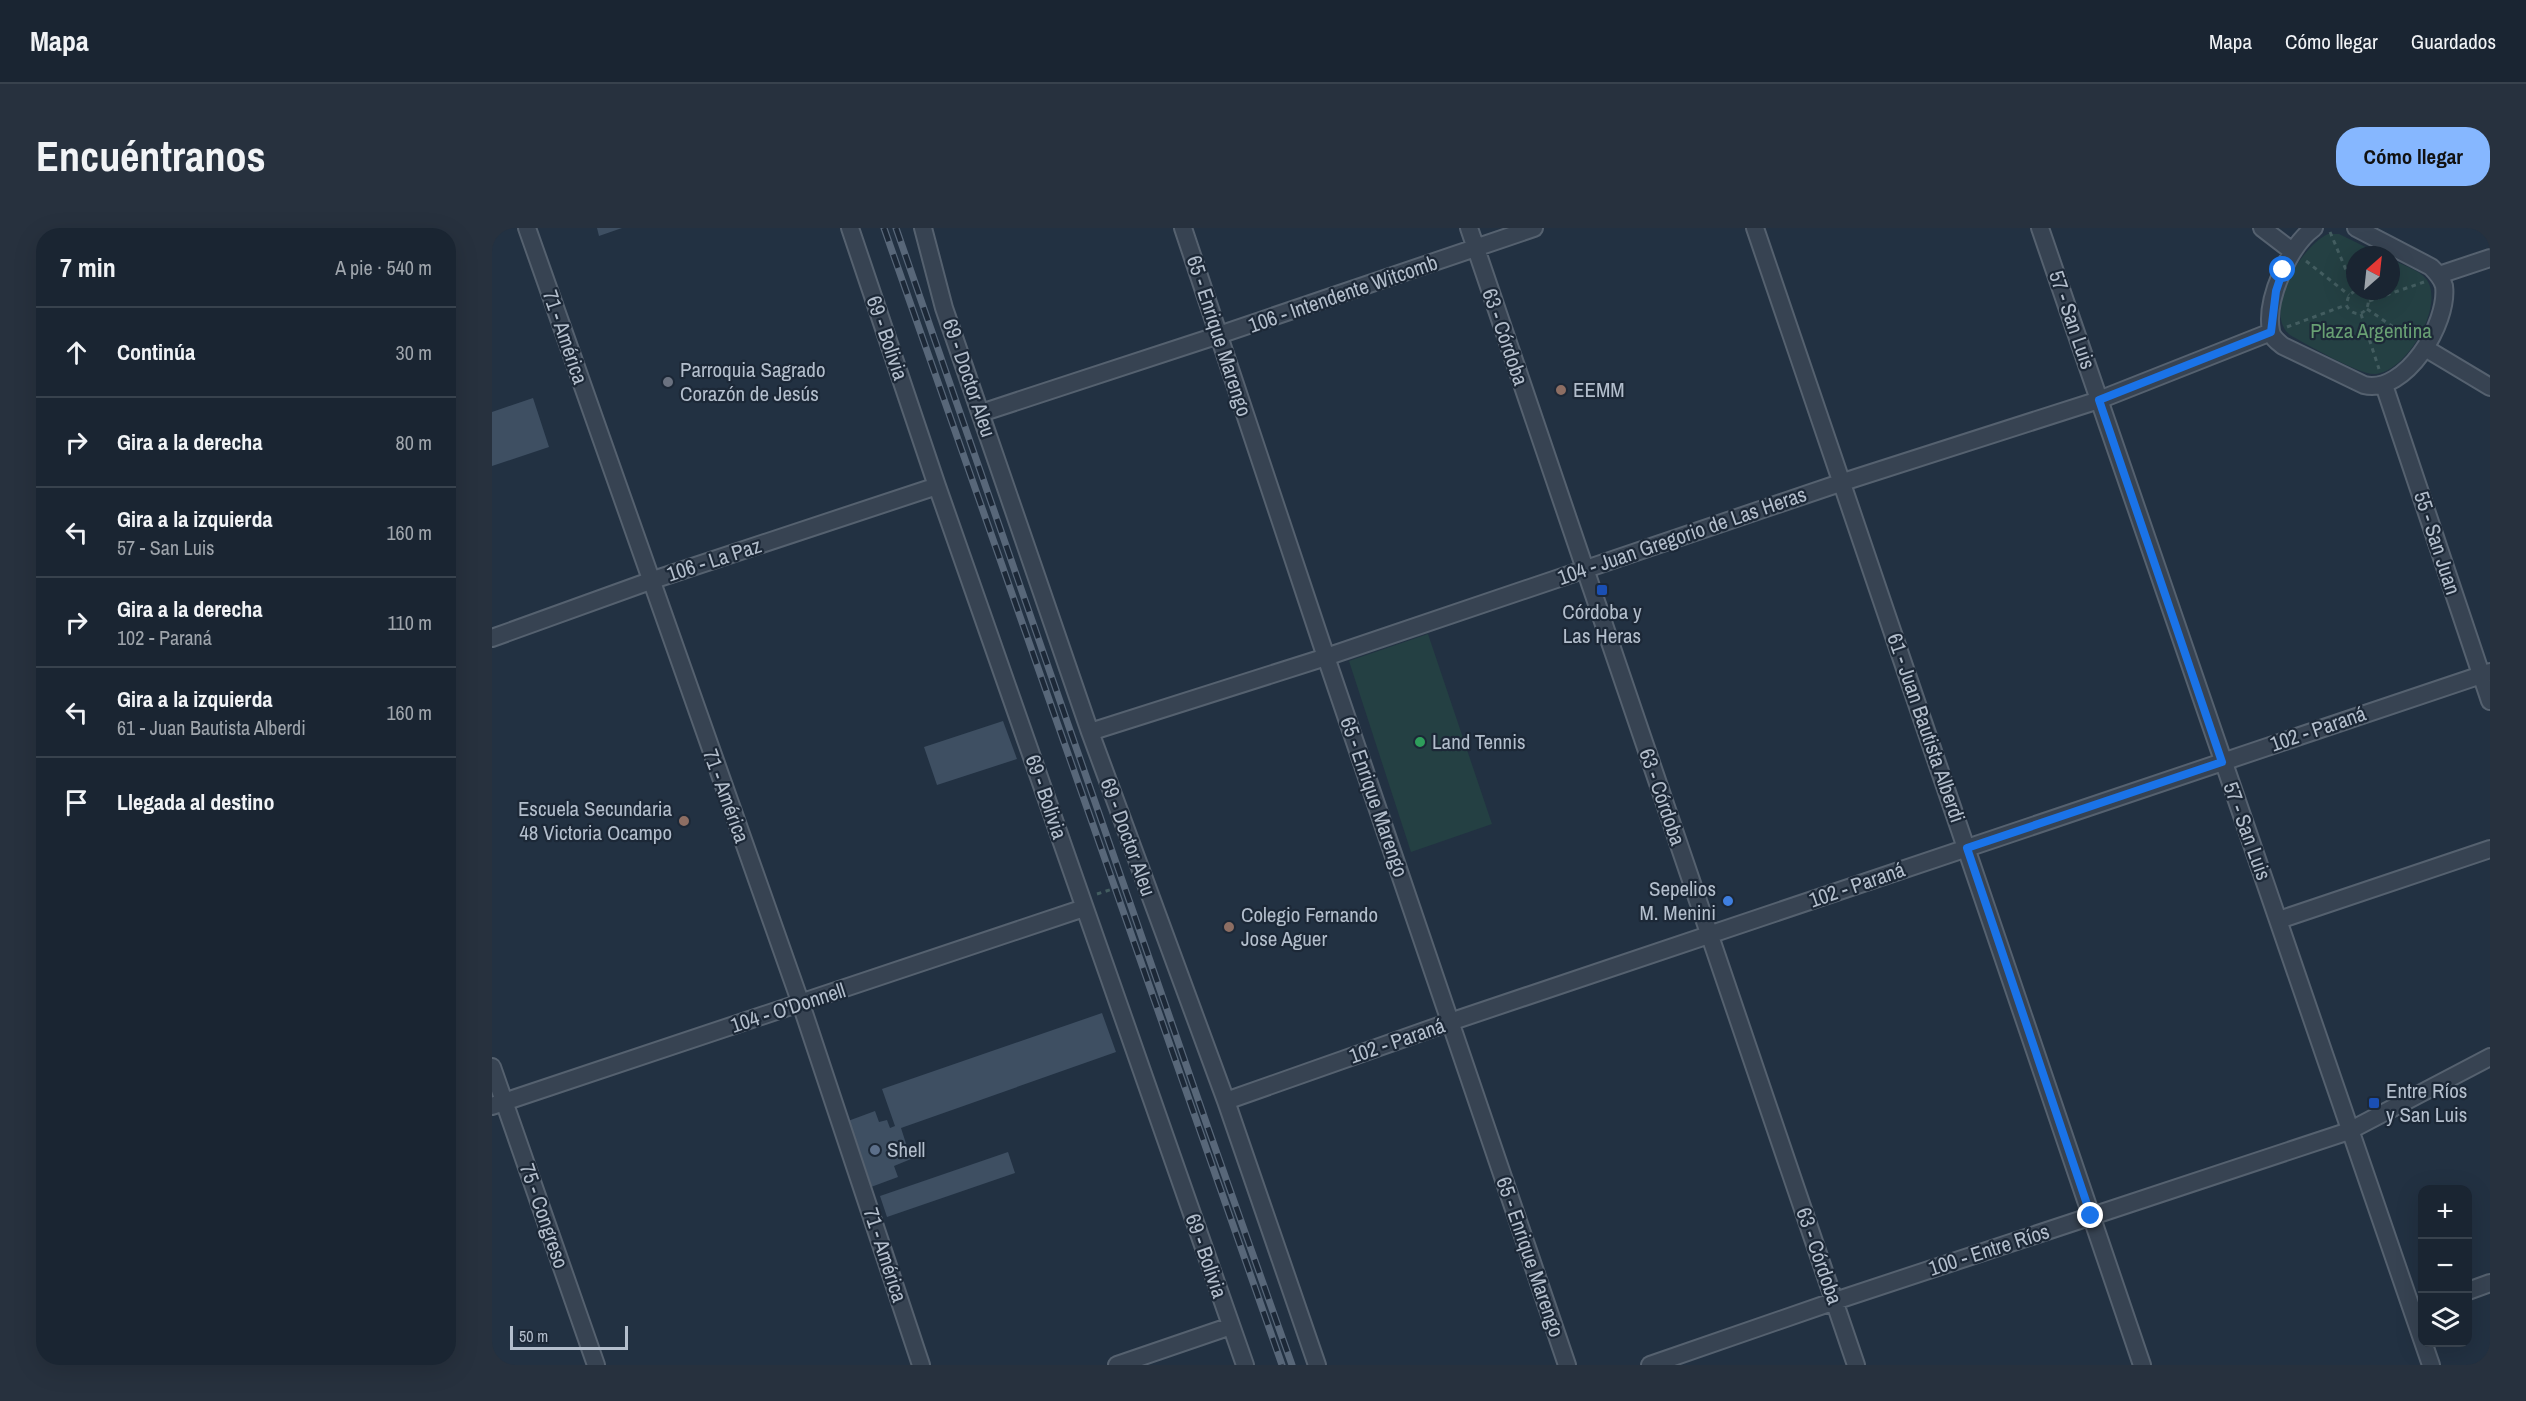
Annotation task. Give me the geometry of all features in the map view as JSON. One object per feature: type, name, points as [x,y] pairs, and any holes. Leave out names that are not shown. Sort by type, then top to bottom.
[{"type":"street","name":"71 - América","points":[[527,228],[801,1004],[921,1365]]},
{"type":"street","name":"69 - Bolivia","points":[[850,228],[937,486],[1245,1365]]},
{"type":"street","name":"69 - Doctor Aleu","points":[[914,228],[981,413],[1090,732],[1226,1101],[1317,1365]]},
{"type":"street","name":"69 - Doctor Aleu","points":[[923,228],[944,308]]},
{"type":"street","name":"65 - Enrique Marengo","points":[[1183,228],[1567,1365]]},
{"type":"street","name":"63 - Córdoba","points":[[1469,228],[1583,570],[1710,934],[1856,1365]]},
{"type":"street","name":"106 - Intendente Witcomb","points":[[981,413],[1220,335],[1534,228]]},
{"type":"street","name":"61 - Juan Bautista Alberdi","points":[[1755,228],[2142,1365]]},
{"type":"street","name":"57 - San Luis","points":[[2040,228],[2222,762],[2279,920],[2349,1131],[2416,1308],[2431,1365]]},
{"type":"street","points":[[2262,228],[2292,251]]},
{"type":"street","points":[[2314,228],[2292,251],[2276,291],[2271,332],[2283,346],[2364,385],[2374,387],[2384,385],[2401,374],[2426,348],[2434,333],[2444,286],[2439,275],[2431,267],[2356,228]]},
{"type":"street","points":[[2439,275],[2490,258]]},
{"type":"street","name":"104 - Juan Gregorio de Las Heras","points":[[1090,732],[1326,657],[1840,483],[2099,400],[2271,332]]},
{"type":"street","points":[[2426,348],[2490,387]]},
{"type":"street","name":"55 - San Juan","points":[[2384,385],[2485,673],[2490,701]]},
{"type":"street","name":"106 - La Paz","points":[[492,638],[650,581],[937,486]]},
{"type":"street","name":"102 - Paraná","points":[[1226,1101],[1450,1022],[2485,673]]},
{"type":"street","points":[[2279,920],[2490,849]]},
{"type":"street","name":"104 - O'Donnell","points":[[498,1104],[801,1004],[1083,904]]},
{"type":"street","name":"100 - Entre Ríos","points":[[1650,1365],[1834,1301],[2349,1131],[2490,1057]]},
{"type":"street","name":"75 - Congreso","points":[[492,1067],[498,1104],[596,1365]]},
{"type":"street","points":[[2472,1290],[2490,1283]]},
{"type":"street","points":[[1117,1365],[1231,1326]]},
{"type":"path","points":[[2328,228],[2346,270]]},
{"type":"path","points":[[2292,251],[2346,293]]},
{"type":"path","points":[[2346,305],[2353,313],[2361,314],[2367,309],[2369,301],[2439,275]]},
{"type":"path","points":[[2346,305],[2348,300]]},
{"type":"path","points":[[2271,332],[2346,305]]},
{"type":"path","points":[[2367,309],[2426,348]]},
{"type":"path","points":[[2361,314],[2384,385]]},
{"type":"path","points":[[1083,904],[1143,880]]},
{"type":"green space","name":"Plaza Argentina","points":[[2328,234],[2339,234],[2364,246],[2346,246],[2346,300],[2400,300],[2400,264],[2424,276],[2427,280],[2431,292],[2431,306],[2426,322],[2409,351],[2398,363],[2386,371],[2366,373],[2345,364],[2290,335],[2282,325],[2280,311],[2288,280],[2317,241]]},
{"type":"green space","name":"Land Tennis","points":[[1428,634],[1492,824],[1411,852],[1349,661]]},
{"type":"building","points":[[597,228],[622,228],[599,236]]},
{"type":"building","points":[[533,398],[549,447],[492,466],[492,412]]},
{"type":"building","points":[[1003,721],[1017,759],[937,785],[924,747]]},
{"type":"building","points":[[1102,1013],[1116,1052],[901,1128],[911,1159],[894,1166],[898,1177],[871,1187],[848,1121],[875,1111],[879,1122],[887,1120],[890,1128],[895,1126],[882,1089]]},
{"type":"building","points":[[1008,1152],[1015,1173],[887,1217],[880,1196]]},
{"type":"railway","points":[[884,228],[1282,1365]]},
{"type":"railway","points":[[896,228],[1292,1365]]},
{"type":"place","name":"Parroquia Sagrado Corazón de Jesús","points":[[668,382]]},
{"type":"place","name":"EEMM","points":[[1561,390]]},
{"type":"place","name":"Córdoba y Las Heras","points":[[1602,590]]},
{"type":"place","name":"Land Tennis","points":[[1420,742]]},
{"type":"place","name":"Escuela Secundaria 48 Victoria Ocampo","points":[[684,821]]},
{"type":"place","name":"Sepelios M. Menini","points":[[1728,901]]},
{"type":"place","name":"Colegio Fernando Jose Aguer","points":[[1229,927]]},
{"type":"place","name":"Entre Ríos y San Luis","points":[[2374,1103]]},
{"type":"place","name":"Shell","points":[[875,1150]]},
{"type":"route","points":[[2091,1216],[1967,848],[2222,762],[2099,400],[2271,332],[2276,291],[2283,270]]}]
